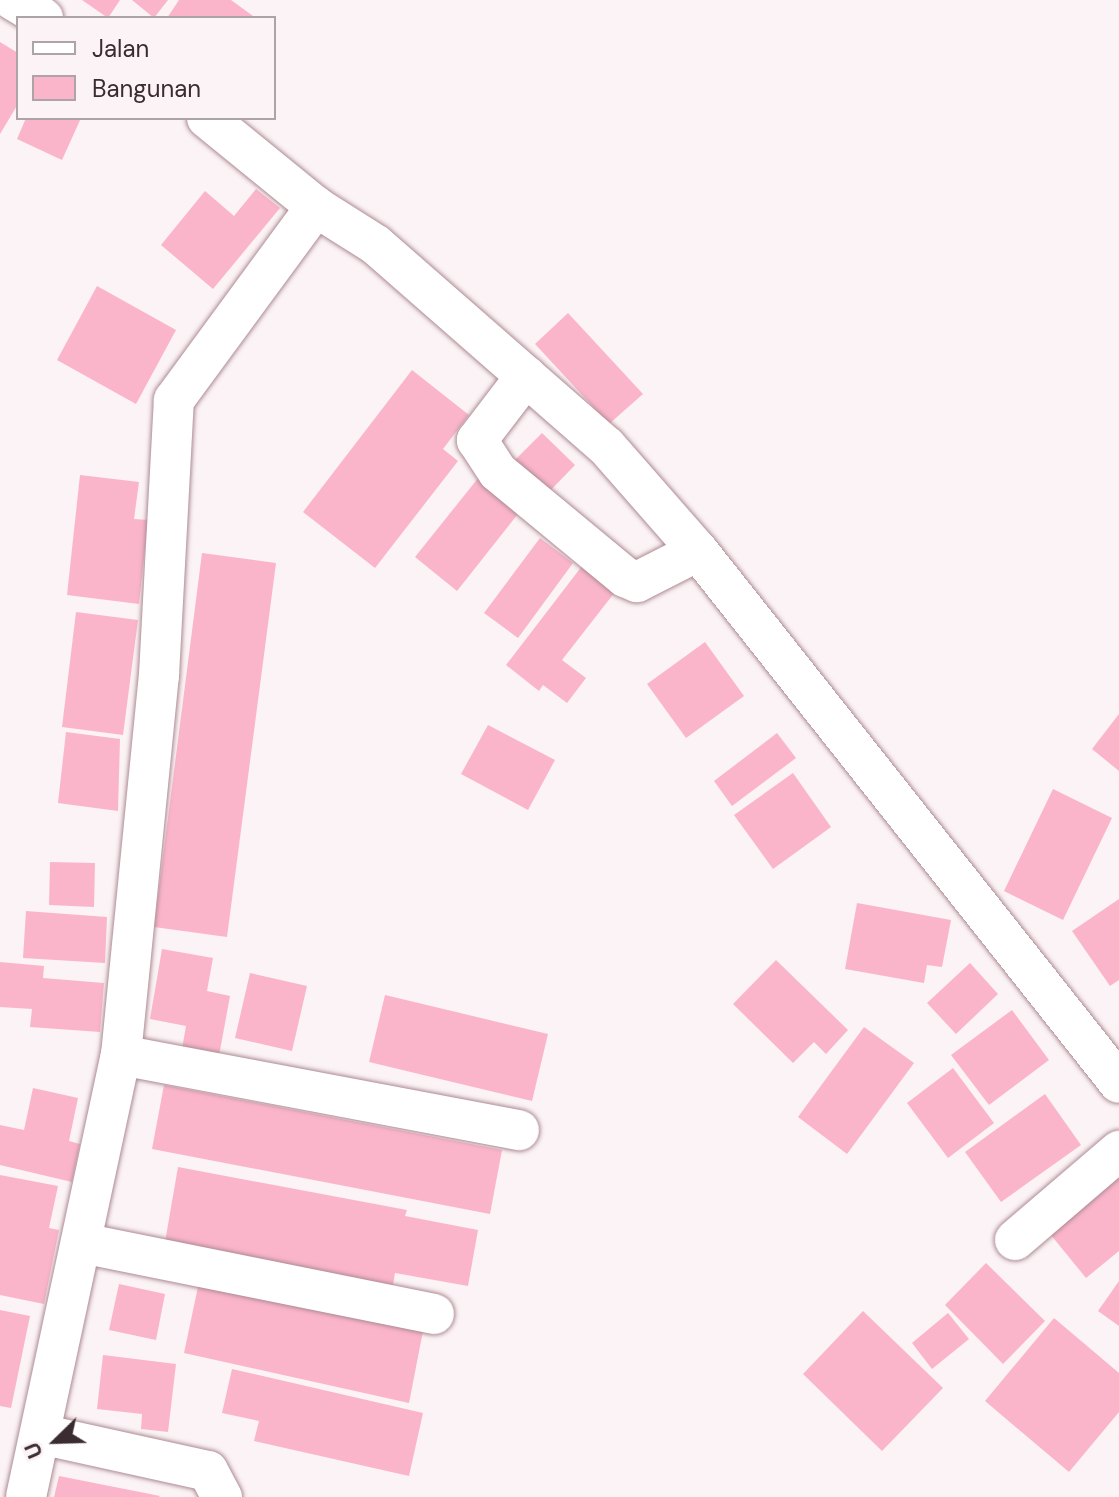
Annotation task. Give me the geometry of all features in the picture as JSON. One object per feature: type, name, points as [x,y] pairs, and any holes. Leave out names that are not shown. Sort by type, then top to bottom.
[{"type":"street","points":[[13,0],[40,16]]},
{"type":"street","points":[[209,120],[316,207],[376,245],[606,446],[698,551],[1119,1083]]},
{"type":"street","points":[[26,1497],[121,1055],[161,659],[174,400],[316,207]]},
{"type":"street","points":[[526,376],[477,440],[498,472],[625,577],[637,582],[698,551]]},
{"type":"street","points":[[121,1055],[519,1130]]},
{"type":"street","points":[[1015,1240],[1119,1151]]},
{"type":"street","points":[[82,1243],[434,1314]]},
{"type":"street","points":[[40,1434],[208,1471],[222,1497]]},
{"type":"building","points":[[82,0],[120,0],[109,16]]},
{"type":"building","points":[[132,0],[168,0],[156,16]]},
{"type":"building","points":[[179,0],[231,0],[253,16],[168,16]]},
{"type":"building","points":[[0,42],[16,52],[16,107],[0,134]]},
{"type":"building","points":[[25,120],[80,120],[62,160],[17,139]]},
{"type":"building","points":[[256,189],[280,208],[213,289],[161,245],[205,191],[234,216]]},
{"type":"building","points":[[97,286],[176,330],[136,404],[57,360]]},
{"type":"building","points":[[568,313],[643,394],[609,424],[535,344]]},
{"type":"building","points":[[412,370],[469,415],[443,449],[458,461],[375,568],[303,512]]},
{"type":"building","points":[[542,433],[575,465],[547,494],[514,461]]},
{"type":"building","points":[[80,475],[139,482],[134,519],[148,520],[139,604],[67,595]]},
{"type":"building","points":[[479,477],[521,510],[457,591],[415,557]]},
{"type":"building","points":[[540,538],[573,563],[518,638],[484,613]]},
{"type":"building","points":[[202,553],[276,563],[227,937],[154,927]]},
{"type":"building","points":[[582,566],[615,592],[562,660],[586,678],[567,703],[543,685],[539,691],[506,665]]},
{"type":"building","points":[[76,612],[138,620],[123,735],[62,727]]},
{"type":"building","points":[[705,642],[744,696],[686,738],[647,684]]},
{"type":"building","points":[[1119,714],[1119,771],[1092,749]]},
{"type":"building","points":[[488,725],[555,760],[528,810],[461,774]]},
{"type":"building","points":[[66,732],[120,739],[118,811],[58,803]]},
{"type":"building","points":[[777,733],[796,758],[732,806],[714,781]]},
{"type":"building","points":[[793,773],[831,827],[773,869],[734,815]]},
{"type":"building","points":[[1053,789],[1112,818],[1063,920],[1004,891]]},
{"type":"building","points":[[50,862],[95,863],[94,907],[49,905]]},
{"type":"building","points":[[1119,899],[1119,980],[1110,986],[1072,931]]},
{"type":"building","points":[[857,903],[951,920],[942,967],[927,965],[924,983],[845,969]]},
{"type":"building","points":[[26,911],[107,917],[105,963],[23,958]]},
{"type":"building","points":[[162,949],[213,958],[207,991],[230,996],[219,1056],[182,1049],[186,1026],[150,1019]]},
{"type":"building","points":[[776,960],[848,1030],[826,1054],[814,1042],[793,1063],[733,1004]]},
{"type":"building","points":[[0,962],[44,966],[43,978],[104,983],[100,1032],[30,1027],[32,1009],[0,1007]]},
{"type":"building","points":[[970,963],[998,994],[956,1034],[927,1003]]},
{"type":"building","points":[[250,973],[307,986],[292,1051],[235,1038]]},
{"type":"building","points":[[385,995],[548,1034],[532,1101],[369,1062]]},
{"type":"building","points":[[1012,1010],[1049,1060],[989,1105],[951,1055]]},
{"type":"building","points":[[864,1027],[914,1063],[847,1154],[798,1117]]},
{"type":"building","points":[[953,1068],[994,1123],[948,1158],[907,1103]]},
{"type":"building","points":[[164,1085],[502,1150],[490,1214],[152,1149]]},
{"type":"building","points":[[33,1088],[78,1098],[69,1141],[80,1144],[72,1182],[0,1165],[0,1125],[24,1130]]},
{"type":"building","points":[[1045,1094],[1081,1145],[1001,1202],[965,1152]]},
{"type":"building","points":[[178,1167],[407,1210],[405,1216],[478,1230],[468,1286],[395,1273],[393,1285],[165,1242]]},
{"type":"building","points":[[1119,1168],[1119,1251],[1086,1278],[1046,1229]]},
{"type":"building","points":[[0,1175],[58,1186],[49,1228],[59,1230],[44,1304],[0,1295]]},
{"type":"building","points":[[986,1263],[1045,1321],[1003,1364],[945,1305]]},
{"type":"building","points":[[1119,1281],[1119,1326],[1098,1311]]},
{"type":"building","points":[[199,1282],[423,1331],[409,1403],[184,1353]]},
{"type":"building","points":[[119,1284],[165,1294],[156,1340],[109,1330]]},
{"type":"building","points":[[0,1310],[30,1316],[11,1408],[0,1406]]},
{"type":"building","points":[[863,1311],[943,1388],[882,1451],[803,1374]]},
{"type":"building","points":[[948,1313],[969,1339],[932,1369],[912,1343]]},
{"type":"building","points":[[1054,1318],[1119,1373],[1119,1412],[1069,1472],[985,1401]]},
{"type":"building","points":[[103,1355],[176,1364],[168,1432],[141,1429],[142,1414],[97,1409]]},
{"type":"building","points":[[232,1369],[423,1413],[409,1476],[254,1441],[259,1421],[222,1413]]},
{"type":"building","points":[[59,1476],[160,1496],[54,1497]]}]
